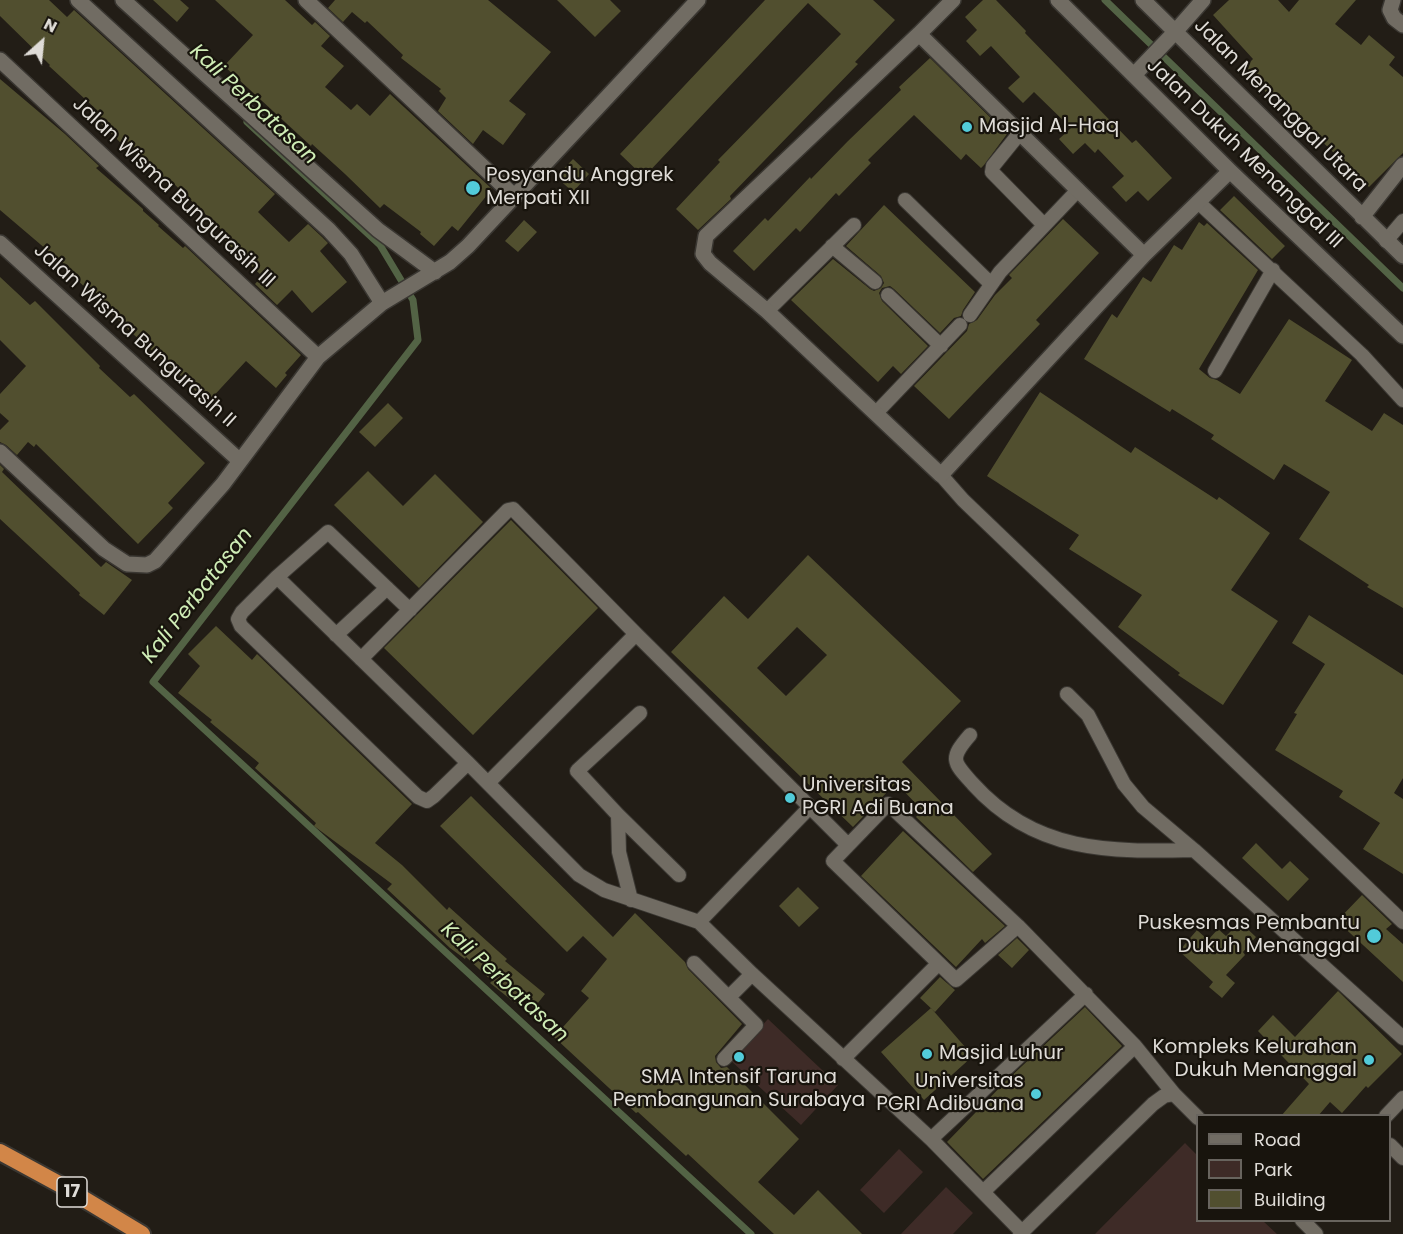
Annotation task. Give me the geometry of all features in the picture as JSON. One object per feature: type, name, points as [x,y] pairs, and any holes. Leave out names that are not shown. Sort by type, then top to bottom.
[{"type":"highway","name":"17","points":[[0,1152],[142,1234]]},
{"type":"street","points":[[78,0],[329,230],[388,299]]},
{"type":"street","points":[[123,0],[378,230],[433,273]]},
{"type":"street","points":[[306,0],[514,196]]},
{"type":"street","points":[[0,452],[104,549],[127,564],[147,565],[154,561],[223,484],[318,357],[388,299],[450,262],[468,246],[698,0]]},
{"type":"street","points":[[952,0],[705,236],[703,254],[710,263],[767,311],[941,475],[1144,255],[1230,171]]},
{"type":"street","name":"Jalan Dukuh Menanggal III","points":[[1058,0],[1139,69],[1230,171],[1403,336]]},
{"type":"street","name":"Jalan Menanggal Utara","points":[[1143,0],[1403,256]]},
{"type":"street","points":[[1139,69],[1203,0]]},
{"type":"street","points":[[1394,0],[1390,10],[1394,18],[1403,25]]},
{"type":"street","points":[[919,34],[1144,255]]},
{"type":"street","name":"Jalan Wisma Bungurasih III","points":[[0,60],[318,357]]},
{"type":"street","points":[[1362,217],[1403,165]]},
{"type":"street","name":"Jalan Wisma Bungurasih II","points":[[0,243],[240,461]]},
{"type":"lane","points":[[1019,134],[993,166],[992,172],[1044,225]]},
{"type":"lane","points":[[876,413],[965,320],[991,284],[1078,190]]},
{"type":"lane","points":[[905,200],[991,284]]},
{"type":"lane","points":[[1198,202],[1362,355],[1403,400]]},
{"type":"lane","points":[[1386,241],[1403,221]]},
{"type":"lane","points":[[767,311],[854,225]]},
{"type":"lane","points":[[832,246],[874,282]]},
{"type":"lane","points":[[1215,371],[1272,270]]},
{"type":"lane","points":[[888,295],[941,346]]},
{"type":"lane","points":[[941,475],[963,500],[1403,922]]},
{"type":"lane","points":[[361,659],[507,510],[513,508],[847,844]]},
{"type":"lane","points":[[410,610],[328,532],[277,577],[238,619],[249,634],[418,797],[427,801],[468,763]]},
{"type":"lane","points":[[277,577],[579,875],[604,890],[699,922],[752,975],[931,1139],[1021,1233],[1153,1104],[1164,1096],[1174,1094]]},
{"type":"lane","points":[[336,635],[387,588]]},
{"type":"lane","points":[[488,783],[636,634]]},
{"type":"lane","points":[[1067,694],[1088,715],[1124,784],[1143,807],[1403,1038]]},
{"type":"lane","points":[[640,713],[577,771],[679,875]]},
{"type":"lane","points":[[970,735],[956,751],[955,760],[961,770],[1001,810],[1039,832],[1090,848],[1130,852],[1194,850]]},
{"type":"lane","points":[[1018,926],[960,979],[956,980],[833,861],[888,804],[1018,926],[1086,994],[1196,1117]]},
{"type":"lane","points":[[699,922],[810,807]]},
{"type":"lane","points":[[618,815],[619,852],[631,900]]},
{"type":"lane","points":[[694,963],[756,1025],[724,1059]]},
{"type":"lane","points":[[843,1059],[938,964]]},
{"type":"lane","points":[[729,997],[752,975]]},
{"type":"lane","points":[[931,1139],[1086,994]]},
{"type":"lane","points":[[983,1192],[1135,1047]]},
{"type":"lane","points":[[1388,1114],[1403,1098]]},
{"type":"lane","points":[[1391,1147],[1403,1158]]},
{"type":"lane","points":[[1303,1222],[1316,1234]]},
{"type":"green space","points":[[768,1019],[838,1085],[801,1125],[730,1060]]},
{"type":"green space","points":[[1185,1143],[1196,1154],[1196,1222],[1264,1222],[1277,1234],[1095,1234]]},
{"type":"green space","points":[[899,1149],[923,1172],[884,1213],[860,1190]]},
{"type":"green space","points":[[946,1187],[973,1213],[953,1234],[901,1234]]},
{"type":"building","points":[[0,0],[49,0],[67,17],[74,10],[275,194],[258,212],[289,242],[308,224],[322,237],[328,243],[320,251],[347,282],[312,313],[292,290],[277,305],[255,284],[262,276],[225,241],[229,237],[171,181],[167,184],[124,142],[122,144],[93,116],[98,111],[0,16]]},
{"type":"building","points":[[153,0],[180,0],[189,8],[177,22]]},
{"type":"building","points":[[215,0],[285,0],[312,25],[315,22],[330,36],[321,46],[344,66],[325,87],[351,110],[357,104],[370,116],[390,94],[492,189],[458,231],[452,226],[434,246],[420,234],[421,232],[384,204],[380,208],[224,66],[253,35]]},
{"type":"building","points":[[335,0],[488,0],[551,52],[509,101],[526,114],[503,145],[483,130],[473,144],[438,111],[446,98],[439,91],[441,89],[401,58],[403,55],[367,21],[365,23],[352,12],[343,22],[328,8]]},
{"type":"building","points":[[557,0],[610,0],[621,11],[595,37]]},
{"type":"building","points":[[765,0],[873,0],[895,20],[855,62],[858,64],[730,196],[731,199],[698,230],[676,209],[720,162],[718,160],[841,34],[808,3],[644,177],[620,154]]},
{"type":"building","points":[[983,0],[996,0],[1132,143],[1136,140],[1172,178],[1148,201],[1138,191],[1126,202],[1112,187],[1124,176],[1098,149],[1095,153],[1085,143],[1073,154],[1059,139],[1071,128],[1034,92],[1023,103],[1008,88],[1020,77],[991,46],[980,56],[966,41],[977,30],[965,17]]},
{"type":"building","points":[[1229,0],[1278,0],[1289,12],[1299,0],[1356,0],[1335,24],[1361,45],[1369,35],[1395,57],[1389,65],[1403,77],[1403,153],[1369,187],[1272,93],[1270,96],[1242,70],[1253,59],[1213,15]]},
{"type":"building","points":[[930,58],[1007,134],[984,165],[981,168],[966,154],[961,160],[914,115],[868,160],[871,163],[839,196],[836,193],[800,232],[796,228],[754,271],[733,251],[765,218],[768,221],[810,177],[811,179]]},
{"type":"building","points":[[0,79],[65,134],[99,166],[96,168],[183,248],[185,246],[301,355],[285,373],[287,375],[276,388],[246,361],[208,402],[133,334],[65,268],[67,267],[0,210]]},
{"type":"building","points":[[573,159],[589,174],[573,192],[556,177]]},
{"type":"building","points":[[1234,196],[1285,246],[1272,259],[1220,210]]},
{"type":"building","points":[[884,205],[975,292],[961,316],[954,318],[940,333],[894,289],[890,286],[882,288],[879,293],[882,301],[928,346],[901,374],[893,366],[878,382],[791,300],[833,259],[870,289],[874,291],[881,288],[884,283],[881,276],[846,246]]},
{"type":"building","points":[[1063,219],[1099,253],[1036,320],[1040,324],[949,419],[914,386],[967,331],[969,324],[977,320],[995,295],[1012,278],[1009,275]]},
{"type":"building","points":[[524,220],[537,232],[518,252],[505,241]]},
{"type":"building","points":[[1199,222],[1204,226],[1207,223],[1258,270],[1199,369],[1210,378],[1240,394],[1289,319],[1352,360],[1325,401],[1372,431],[1384,413],[1403,425],[1403,608],[1367,587],[1369,585],[1299,539],[1330,492],[1284,464],[1274,480],[1211,439],[1214,435],[1172,409],[1170,412],[1084,359],[1112,314],[1117,318],[1143,277],[1151,282],[1174,245],[1182,250]]},
{"type":"building","points":[[0,277],[30,305],[35,301],[100,366],[99,368],[130,397],[134,394],[205,463],[168,503],[173,508],[138,544],[36,444],[34,447],[28,442],[17,455],[0,442],[0,430],[9,421],[0,413],[0,394],[26,366],[0,340]]},
{"type":"building","points":[[1040,392],[1131,453],[1135,447],[1217,500],[1219,497],[1270,533],[1231,590],[1278,621],[1223,705],[1178,675],[1180,673],[1118,627],[1142,595],[1069,549],[1079,535],[987,476]]},
{"type":"building","points":[[388,403],[403,418],[375,447],[359,432]]},
{"type":"building","points":[[0,465],[4,469],[2,472],[101,567],[106,562],[132,580],[104,615],[79,595],[80,593],[0,519]]},
{"type":"building","points":[[368,471],[403,506],[435,474],[483,522],[419,588],[334,505]]},
{"type":"building","points":[[511,520],[598,608],[473,735],[384,648]]},
{"type":"building","points":[[808,555],[961,701],[902,762],[992,854],[973,872],[916,817],[922,810],[896,783],[853,827],[671,652],[724,596],[748,619]],"holes":[[[797,627],[827,655],[786,696],[757,668]]]},
{"type":"building","points":[[1309,615],[1403,675],[1403,778],[1394,793],[1403,799],[1403,874],[1363,849],[1380,823],[1339,797],[1343,791],[1275,750],[1297,714],[1294,713],[1325,664],[1292,643]]},
{"type":"building","points":[[216,626],[252,660],[257,654],[412,804],[375,843],[402,865],[447,910],[449,907],[507,959],[505,961],[545,994],[534,1008],[520,996],[515,1003],[490,983],[492,981],[466,957],[465,959],[450,948],[387,889],[392,884],[314,826],[316,823],[255,768],[259,763],[210,722],[212,720],[178,693],[200,666],[188,654]]},
{"type":"building","points":[[471,796],[613,937],[635,913],[685,962],[688,969],[742,1024],[715,1056],[716,1062],[721,1068],[727,1067],[799,1139],[758,1182],[794,1215],[818,1190],[862,1234],[774,1234],[688,1154],[686,1156],[638,1112],[636,1113],[554,1037],[589,998],[581,991],[607,959],[583,936],[567,952],[440,826]]},
{"type":"building","points":[[903,831],[1005,926],[985,943],[982,939],[956,967],[861,876]]},
{"type":"building","points":[[1256,843],[1282,869],[1290,861],[1309,879],[1288,901],[1242,858]]},
{"type":"building","points":[[798,887],[819,908],[799,927],[779,906]]},
{"type":"building","name":"Puskesmas Pembantu Dukuh Menanggal","points":[[1362,895],[1392,924],[1386,929],[1403,944],[1403,982],[1337,921]]},
{"type":"building","points":[[1240,922],[1256,937],[1243,952],[1245,955],[1226,975],[1235,983],[1222,998],[1209,987],[1213,982],[1179,951],[1197,930],[1208,940],[1218,929],[1226,936]]},
{"type":"building","points":[[1017,938],[1029,950],[1012,968],[998,955]]},
{"type":"building","points":[[940,977],[955,990],[935,1012],[920,998]]},
{"type":"building","points":[[1338,991],[1402,1054],[1368,1088],[1366,1086],[1342,1113],[1330,1102],[1320,1114],[1283,1114],[1309,1084],[1258,1031],[1273,1015],[1295,1037]]},
{"type":"building","name":"Universitas PGRI Adibuana","points":[[1085,1007],[1122,1046],[983,1179],[947,1142],[1006,1081]]},
{"type":"building","name":"Masjid Luhur","points":[[931,1008],[973,1056],[924,1100],[881,1052]]},
{"type":"waterway","points":[[1105,0],[1403,288]]},
{"type":"waterway","name":"Kali Perbatasan","points":[[247,122],[380,245],[413,300],[418,340],[153,682],[751,1234]]},
{"type":"place","name":"Masjid Al-Haq","points":[[967,127]]},
{"type":"place","name":"Posyandu Anggrek Merpati XII","points":[[473,188]]},
{"type":"place","name":"Universitas PGRI Adi Buana","points":[[790,798]]},
{"type":"place","name":"Puskesmas Pembantu Dukuh Menanggal","points":[[1374,936]]},
{"type":"place","name":"Masjid Luhur","points":[[927,1054]]},
{"type":"place","name":"SMA Intensif Taruna Pembangunan Surabaya","points":[[739,1057]]},
{"type":"place","name":"Kompleks Kelurahan Dukuh Menanggal","points":[[1369,1060]]},
{"type":"place","name":"Universitas PGRI Adibuana","points":[[1036,1094]]}]
